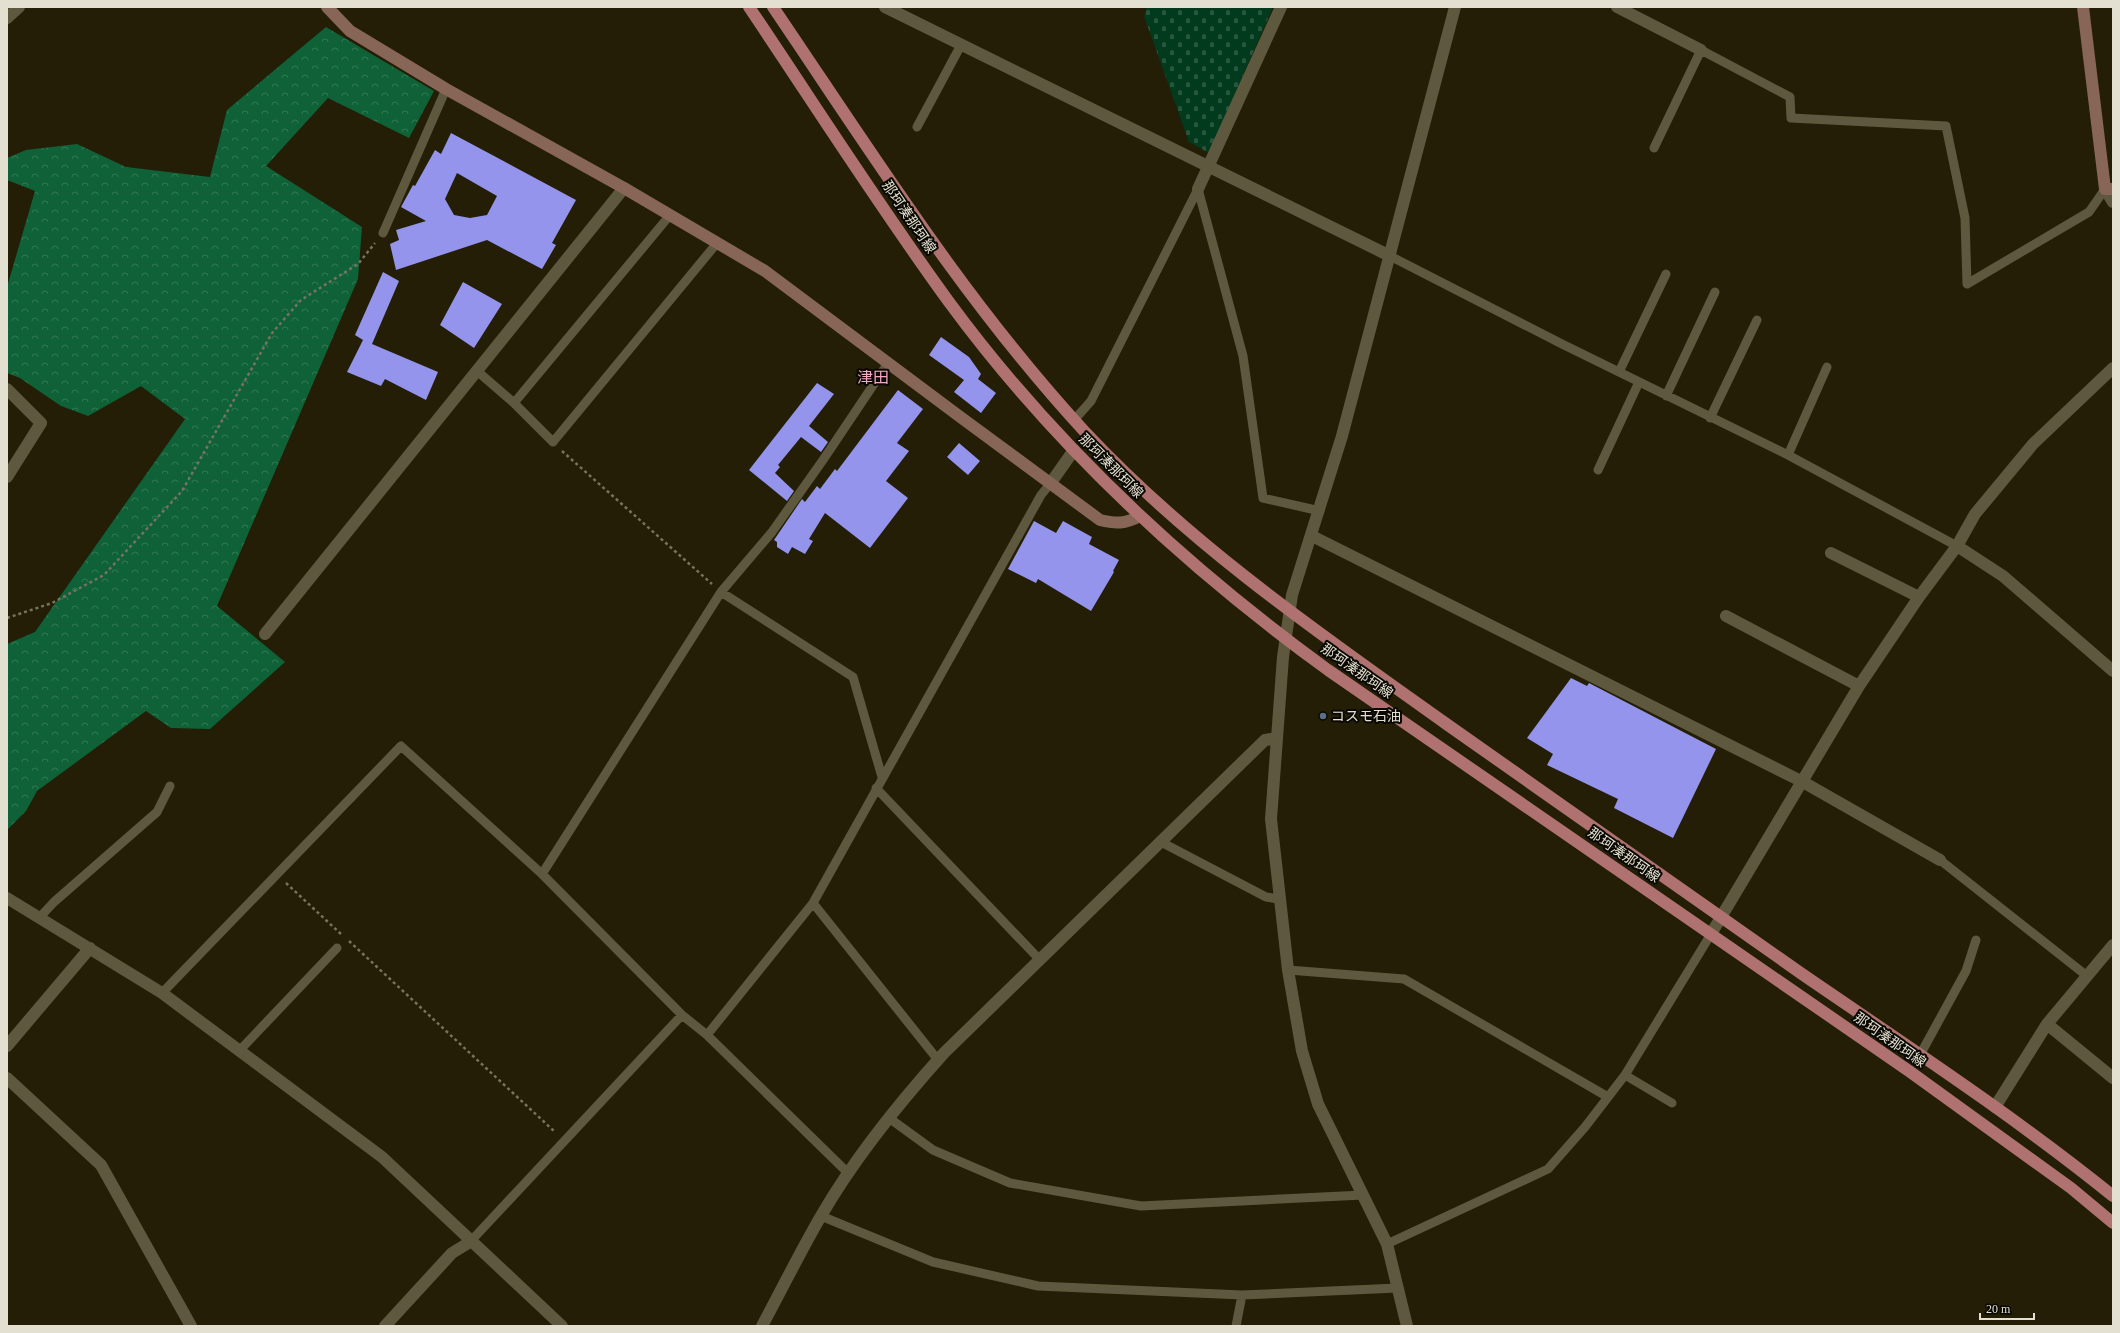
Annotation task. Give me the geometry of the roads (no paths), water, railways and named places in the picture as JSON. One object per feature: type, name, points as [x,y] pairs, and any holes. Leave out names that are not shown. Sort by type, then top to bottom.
[{"type":"main road","name":"那珂湊那珂線","points":[[749,7],[949,302],[988,351],[1074,450],[1140,516],[1198,568],[1285,638],[1990,1129],[2071,1188],[2113,1223]]},
{"type":"main road","name":"那珂湊那珂線","points":[[774,7],[934,246],[1000,334],[1075,419],[1155,500],[1248,580],[1289,611],[1722,918],[1995,1108],[2073,1164],[2113,1196]]},
{"type":"street","points":[[7,18],[19,7]]},
{"type":"street","points":[[327,7],[350,31],[446,88],[624,188],[765,271],[1100,520],[1114,524],[1126,523],[1140,516]]},
{"type":"street","points":[[885,7],[1210,166],[1388,256]]},
{"type":"street","points":[[1198,189],[1210,166],[1281,7]]},
{"type":"street","points":[[1407,1326],[1387,1244],[1318,1104],[1302,1051],[1288,970],[1271,819],[1285,638],[1292,595],[1320,511],[1342,436],[1388,256],[1455,7]]},
{"type":"street","points":[[1617,7],[1701,50]]},
{"type":"street","points":[[2083,7],[2109,189],[2113,202]]},
{"type":"street","points":[[265,634],[624,188]]},
{"type":"street","points":[[1711,934],[1860,686],[1920,597],[1957,546],[1975,514],[2033,444],[2113,368]]},
{"type":"street","points":[[7,389],[41,423],[7,477]]},
{"type":"street","points":[[1050,484],[1074,450]]},
{"type":"street","points":[[1312,536],[1803,782],[1940,860]]},
{"type":"street","points":[[1957,546],[2003,576],[2113,671]]},
{"type":"street","points":[[1831,553],[1920,597]]},
{"type":"street","points":[[1726,616],[1860,686]]},
{"type":"street","points":[[762,1326],[821,1216],[848,1173],[902,1101],[938,1060],[1265,740],[1277,738]]},
{"type":"street","points":[[7,898],[162,993],[382,1157],[470,1242],[562,1326]]},
{"type":"street","points":[[1995,1108],[2047,1024],[2113,945]]},
{"type":"street","points":[[7,1046],[90,948]]},
{"type":"street","points":[[2047,1024],[2113,1078]]},
{"type":"street","points":[[7,1078],[102,1165],[191,1326]]},
{"type":"street","points":[[385,1326],[452,1253],[470,1242]]},
{"type":"lane","points":[[917,127],[961,45]]},
{"type":"lane","points":[[1654,148],[1701,50],[1790,97],[1792,118],[1946,126],[1965,218],[1967,284],[2089,212],[2109,189]]},
{"type":"lane","points":[[383,233],[446,88]]},
{"type":"lane","points":[[1075,419],[1091,401],[1198,189]]},
{"type":"lane","points":[[1198,189],[1243,356],[1264,498],[1320,511]]},
{"type":"lane","points":[[514,403],[670,215]]},
{"type":"lane","points":[[477,370],[514,403],[553,442],[717,243]]},
{"type":"lane","points":[[1388,256],[1788,456],[1957,546]]},
{"type":"lane","points":[[1619,372],[1666,274]]},
{"type":"lane","points":[[1666,396],[1715,292]]},
{"type":"lane","points":[[1710,418],[1757,320]]},
{"type":"lane","points":[[542,874],[721,592],[772,532],[823,460],[888,363]]},
{"type":"lane","points":[[1788,456],[1827,367]]},
{"type":"lane","points":[[1598,470],[1639,382]]},
{"type":"lane","points":[[707,1035],[813,903],[1037,501],[1050,484]]},
{"type":"lane","points":[[721,592],[853,677],[882,777]]},
{"type":"lane","points":[[162,993],[401,746],[542,874],[682,1015],[707,1035],[848,1173]]},
{"type":"lane","points":[[40,917],[54,902],[157,812],[170,786]]},
{"type":"lane","points":[[876,788],[1040,960]]},
{"type":"lane","points":[[1161,842],[1266,897],[1279,899]]},
{"type":"lane","points":[[1940,860],[2087,976]]},
{"type":"lane","points":[[813,903],[938,1060]]},
{"type":"lane","points":[[1387,1244],[1548,1169],[1586,1128],[1626,1075],[1711,934]]},
{"type":"lane","points":[[1920,1055],[1966,971],[1976,940]]},
{"type":"lane","points":[[240,1050],[337,948]]},
{"type":"lane","points":[[1288,970],[1404,979],[1608,1097]]},
{"type":"lane","points":[[470,1242],[682,1015]]},
{"type":"lane","points":[[1626,1075],[1672,1103]]},
{"type":"lane","points":[[889,1118],[933,1150],[1010,1183],[1141,1206],[1363,1195]]},
{"type":"lane","points":[[821,1216],[933,1262],[1038,1286],[1242,1295],[1397,1288]]},
{"type":"lane","points":[[1236,1326],[1242,1295]]},
{"type":"place","name":"コスモ石油","points":[[1323,716]]},
{"type":"district","name":"津田","points":[[873,377]]}]
